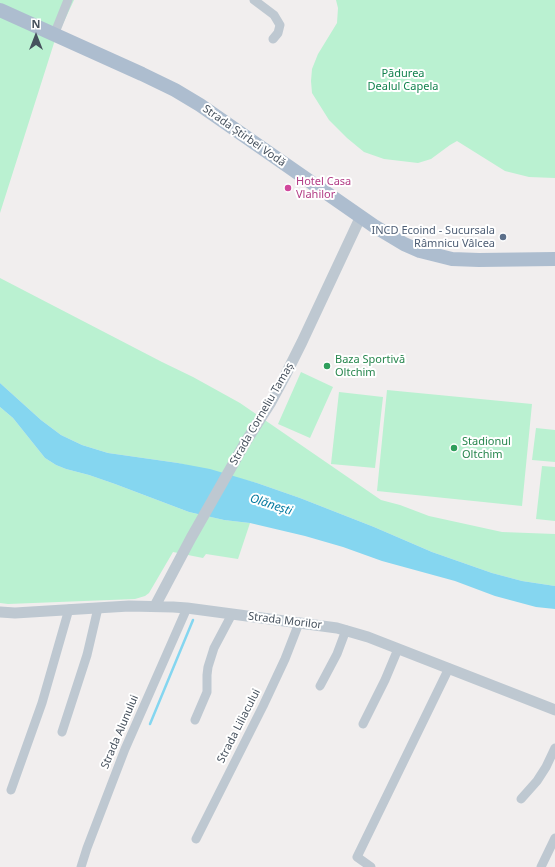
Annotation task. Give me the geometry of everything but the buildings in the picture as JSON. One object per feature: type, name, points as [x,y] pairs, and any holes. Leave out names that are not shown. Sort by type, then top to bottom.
[{"type":"main road","name":"Strada Știrbei Vodă","points":[[0,10],[142,74],[187,98],[384,232],[404,244],[420,251],[452,259],[555,259]]},
{"type":"street","points":[[54,34],[68,0]]},
{"type":"street","points":[[254,0],[274,15],[280,25],[278,33],[273,38]]},
{"type":"street","name":"Strada Corneliu Tamaș","points":[[155,606],[191,538],[245,443],[274,398],[361,216]]},
{"type":"street","name":"Strada Morilor","points":[[0,612],[15,613],[69,609],[155,606],[187,608],[346,630],[449,668],[555,710]]},
{"type":"street","points":[[62,732],[87,655],[98,608]]},
{"type":"street","name":"Strada Alunului","points":[[81,867],[125,749],[187,608]]},
{"type":"street","points":[[11,790],[42,703],[69,609]]},
{"type":"street","points":[[195,720],[207,692],[208,667],[214,648],[232,614]]},
{"type":"street","name":"Strada Liliacului","points":[[196,838],[276,679],[299,623]]},
{"type":"street","points":[[320,686],[337,654],[346,630]]},
{"type":"street","points":[[363,724],[370,713],[398,649]]},
{"type":"street","points":[[371,867],[358,857],[449,668]]},
{"type":"street","points":[[521,799],[546,767],[555,748]]},
{"type":"street","points":[[541,867],[555,838]]},
{"type":"green space","points":[[0,0],[74,0],[54,43],[0,213]]},
{"type":"green space","name":"Pădurea Dealul Capela","points":[[336,0],[555,0],[555,178],[529,177],[505,171],[457,141],[431,159],[418,163],[384,159],[364,152],[329,120],[312,93],[312,69],[318,54],[337,23],[338,8]]},
{"type":"green space","points":[[0,278],[193,377],[240,403],[381,500],[400,505],[429,516],[502,532],[555,534],[555,586],[522,581],[492,573],[432,552],[374,527],[257,483],[178,463],[108,453],[82,445],[61,435],[41,420],[0,383]]},
{"type":"green space","points":[[301,372],[333,387],[310,438],[278,424]]},
{"type":"green space","name":"Stadionul Oltchim","points":[[387,390],[532,404],[522,506],[377,491]]},
{"type":"green space","points":[[339,392],[383,397],[375,468],[331,464]]},
{"type":"green space","points":[[0,407],[13,418],[45,458],[56,465],[115,484],[189,512],[224,520],[250,523],[238,559],[206,554],[203,558],[173,552],[149,593],[135,599],[8,604],[0,603]]},
{"type":"green space","points":[[536,428],[555,430],[555,462],[532,460]]},
{"type":"green space","points":[[542,466],[555,467],[555,521],[536,519]]},
{"type":"water","name":"Olănești","points":[[0,383],[41,420],[61,435],[82,445],[108,453],[210,469],[257,483],[374,527],[432,552],[492,573],[522,581],[555,586],[555,609],[536,607],[495,596],[455,581],[382,561],[343,547],[305,536],[250,523],[224,520],[189,512],[115,484],[56,465],[45,458],[13,418],[0,407]]},
{"type":"waterway","points":[[150,724],[193,620]]},
{"type":"place","name":"Hotel Casa Vlahilor","points":[[288,188]]},
{"type":"place","name":"INCD Ecoind - Sucursala Râmnicu Vâlcea","points":[[503,237]]},
{"type":"place","name":"Baza Sportivă Oltchim","points":[[327,366]]},
{"type":"place","name":"Stadionul Oltchim","points":[[454,448]]}]
